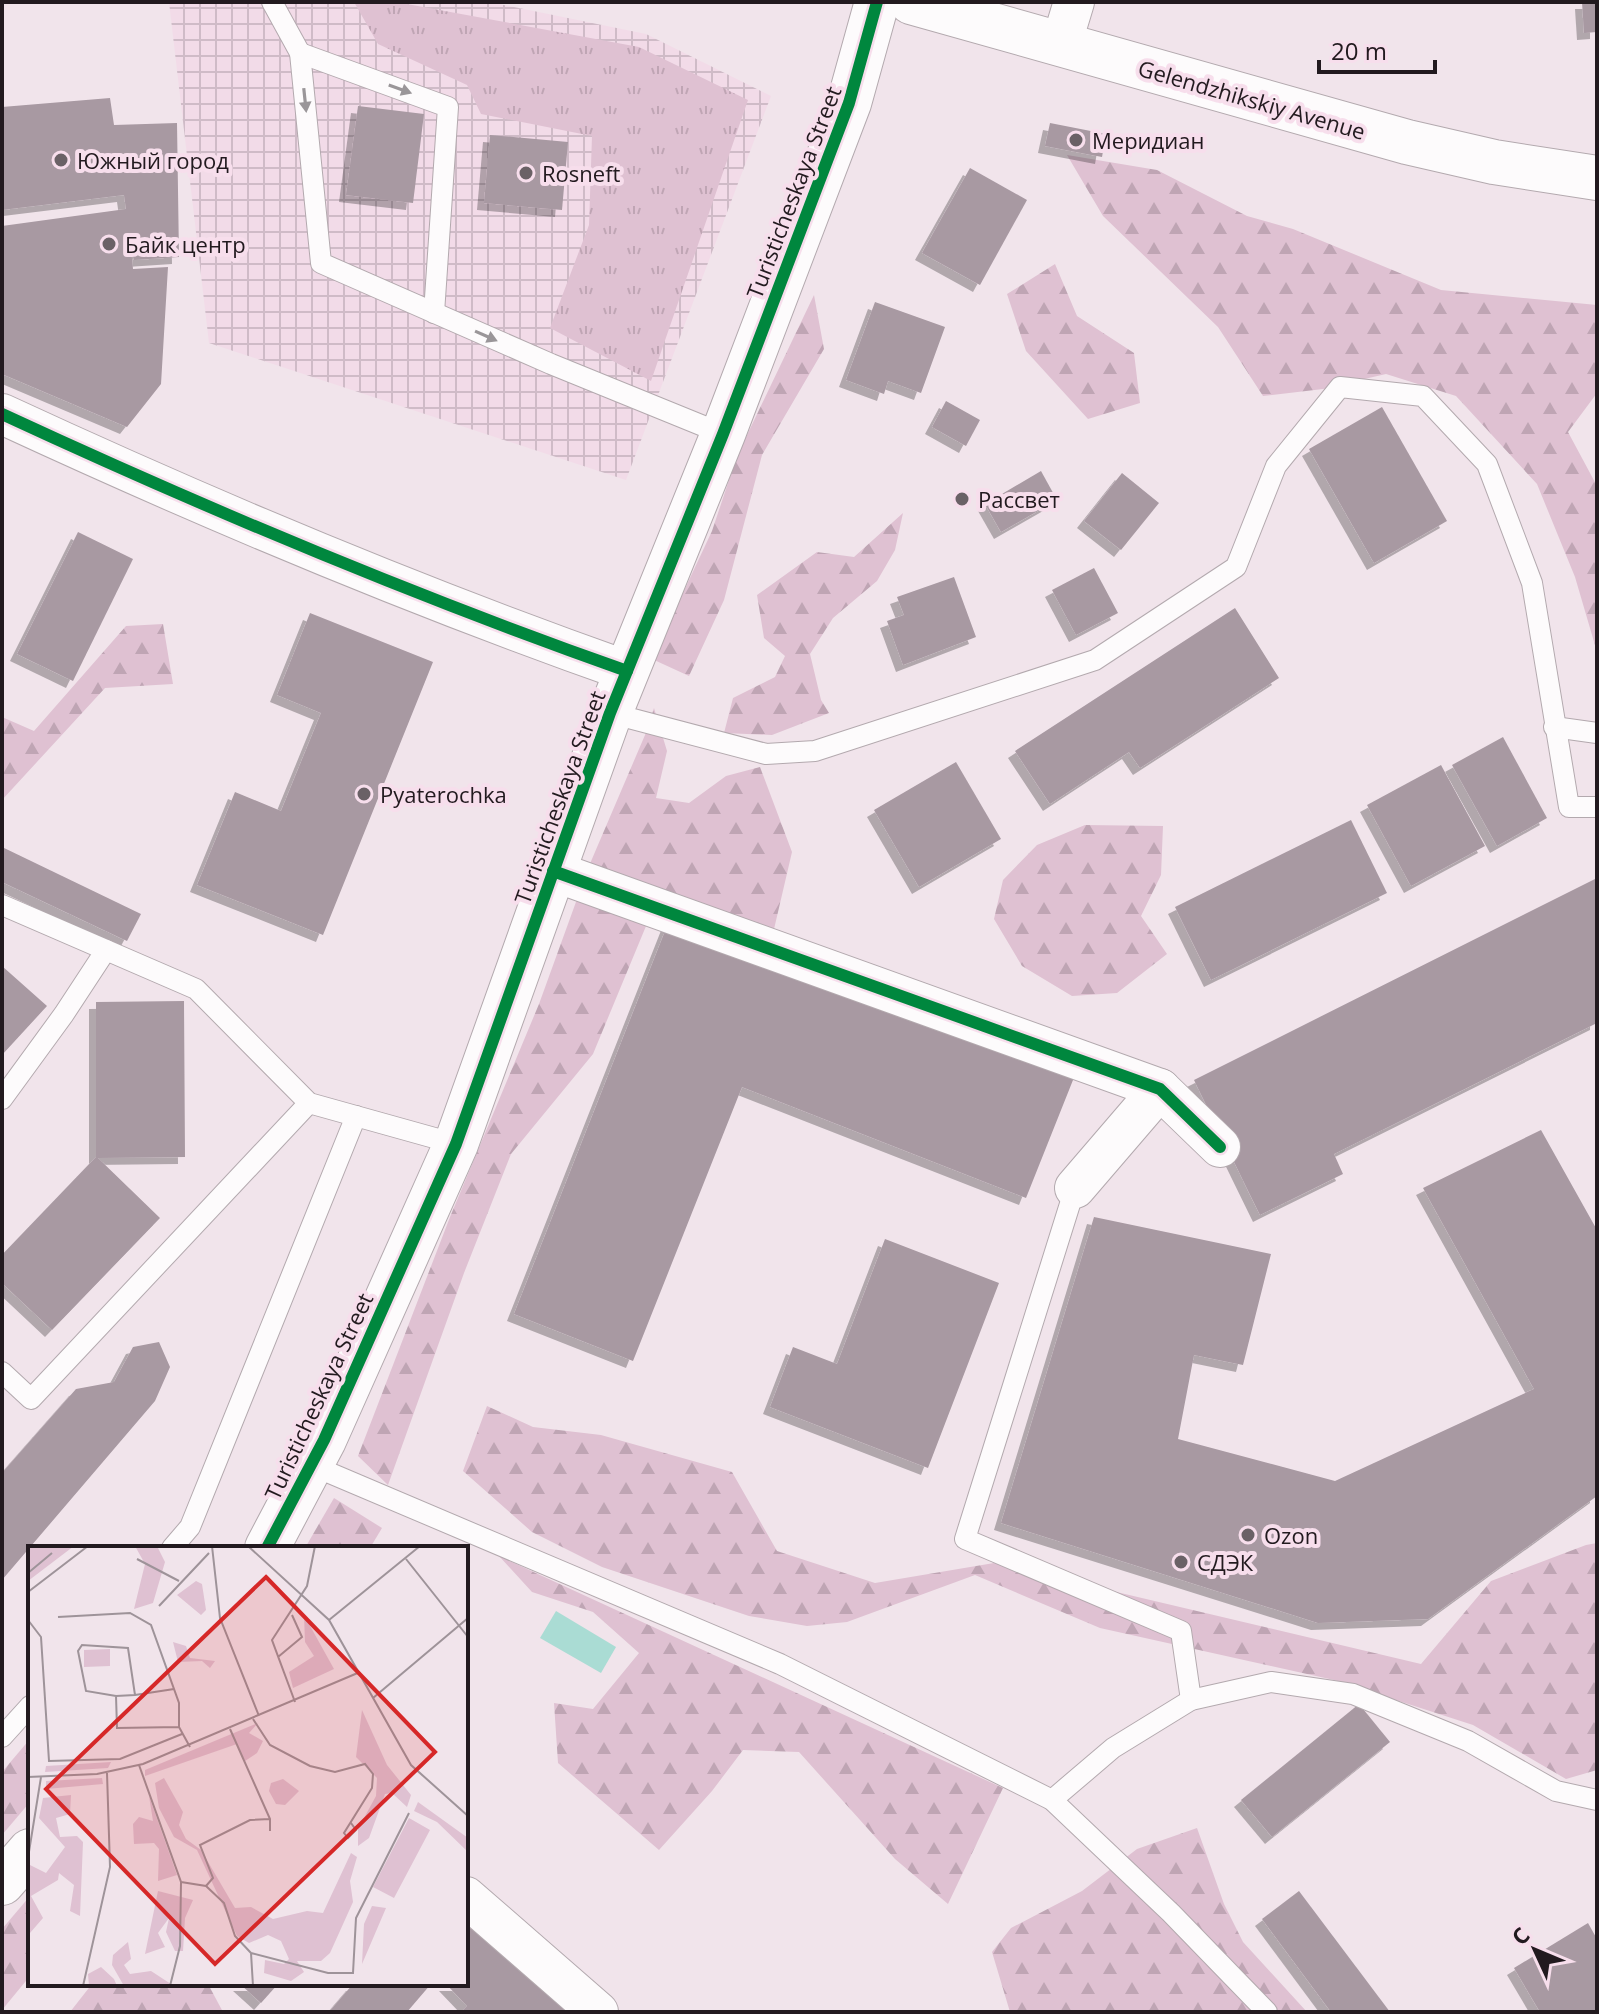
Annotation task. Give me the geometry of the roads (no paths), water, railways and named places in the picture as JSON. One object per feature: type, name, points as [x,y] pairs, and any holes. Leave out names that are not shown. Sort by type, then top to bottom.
[{"type":"street","name":"Turisticheskaya Street","points":[[268,1546],[311,1465],[456,1144],[610,713],[723,434],[849,103],[877,2]]},
{"type":"street","name":"Gelendzhikskiy Avenue","points":[[911,2],[1407,142],[1494,162],[1597,178]]},
{"type":"street","points":[[1061,45],[1074,2]]},
{"type":"street","points":[[2,414],[162,488],[482,620],[627,671]]},
{"type":"street","points":[[553,871],[1160,1089],[1220,1147]]},
{"type":"street","points":[[1075,1188],[1160,1089]]},
{"type":"street","points":[[2,1883],[28,1853]]},
{"type":"street","points":[[468,1899],[598,2012]]},
{"type":"lane","points":[[272,2],[300,53],[321,263],[551,364],[723,434]]},
{"type":"lane","points":[[300,53],[448,107],[434,313]]},
{"type":"lane","points":[[610,713],[766,754],[815,751],[1095,660],[1236,567],[1276,466],[1340,387],[1423,396],[1487,464],[1532,583],[1569,807],[1597,807]]},
{"type":"lane","points":[[1554,727],[1597,733]]},
{"type":"lane","points":[[2,905],[196,989],[309,1103],[456,1144]]},
{"type":"lane","points":[[2,1099],[106,950]]},
{"type":"lane","points":[[2,1372],[31,1399],[309,1103]]},
{"type":"lane","points":[[174,1546],[190,1527],[356,1116]]},
{"type":"lane","points":[[1075,1188],[965,1539],[1181,1631],[1191,1700]]},
{"type":"lane","points":[[311,1465],[780,1664],[1052,1800],[1171,1913],[1267,2012]]},
{"type":"lane","points":[[1052,1800],[1113,1748],[1191,1700],[1271,1682],[1353,1694],[1468,1741],[1556,1791],[1597,1800]]},
{"type":"lane","points":[[2,1737],[28,1708]]},
{"type":"place","name":"Меридиан","points":[[1076,140]]},
{"type":"place","name":"Южный город","points":[[61,160]]},
{"type":"place","name":"Rosneft","points":[[526,173]]},
{"type":"place","name":"Байк центр","points":[[109,244]]},
{"type":"place","name":"Рассвет","points":[[962,499]]},
{"type":"place","name":"Pyaterochka","points":[[364,794]]},
{"type":"place","name":"Ozon","points":[[1248,1535]]},
{"type":"place","name":"СДЭК","points":[[1181,1562]]}]
